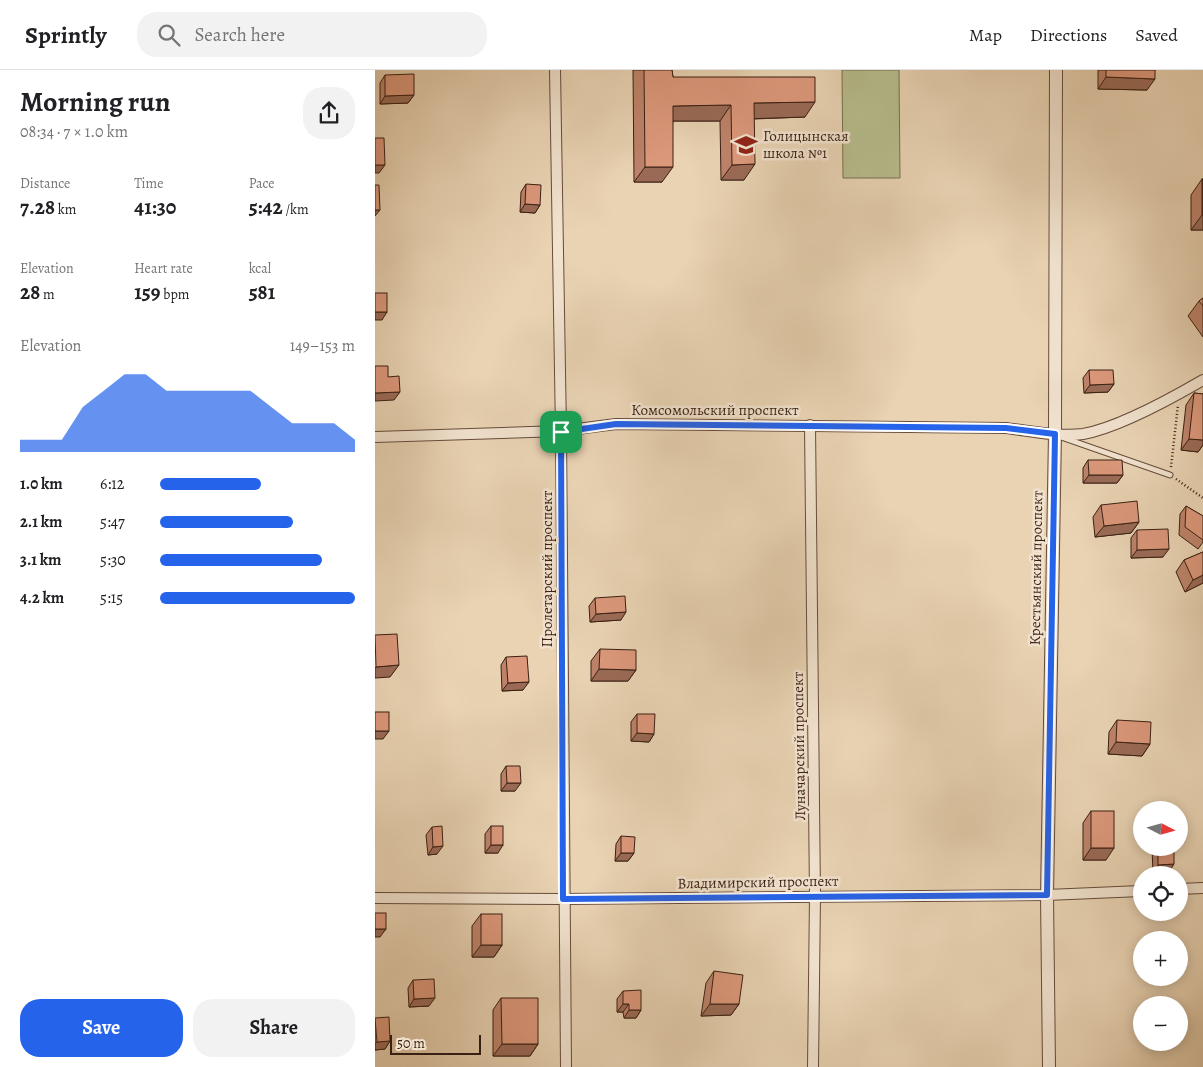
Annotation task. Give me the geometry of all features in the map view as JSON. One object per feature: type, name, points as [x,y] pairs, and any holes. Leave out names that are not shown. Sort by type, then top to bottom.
[{"type":"street","name":"Пролетарский проспект","points":[[555,70],[561,432],[563,899],[566,1067]]},
{"type":"street","name":"Крестьянский проспект","points":[[1049,1067],[1047,895],[1055,434],[1056,70]]},
{"type":"street","name":"Комсомольский проспект","points":[[375,437],[561,432],[616,424],[1006,428],[1055,434],[1081,434],[1098,431],[1179,394],[1203,380]]},
{"type":"street","name":"Луначарский проспект","points":[[810,425],[815,896],[813,1067]]},
{"type":"street","points":[[1188,889],[1203,888]]},
{"type":"street","name":"Владимирский проспект","points":[[375,898],[563,899],[1047,895],[1133,891]]},
{"type":"lane","points":[[1055,434],[1081,445],[1170,475]]},
{"type":"path","points":[[1179,394],[1170,475],[1203,498]]},
{"type":"green space","points":[[842,70],[899,70],[900,178],[843,178]]},
{"type":"building","points":[[644,70],[672,70],[673,77],[815,77],[815,102],[754,103],[755,164],[732,165],[731,105],[673,106],[673,167],[645,167]]},
{"type":"building","points":[[1106,70],[1155,70],[1155,79],[1106,77]]},
{"type":"building","points":[[414,74],[414,95],[385,96],[385,75]]},
{"type":"building","points":[[375,138],[384,138],[385,165],[375,165]]},
{"type":"building","points":[[1203,179],[1203,215],[1202,215]]},
{"type":"building","points":[[526,184],[541,185],[540,205],[525,204]]},
{"type":"building","points":[[375,185],[379,185],[380,210],[375,210]]},
{"type":"building","points":[[375,293],[387,293],[387,312],[375,312]]},
{"type":"building","points":[[1203,298],[1203,306],[1199,301]]},
{"type":"building","points":[[375,366],[388,366],[388,377],[399,376],[400,392],[375,393]]},
{"type":"building","points":[[1089,370],[1113,370],[1114,384],[1090,385]]},
{"type":"building","points":[[1194,393],[1203,394],[1203,440],[1189,439]]},
{"type":"building","points":[[1088,460],[1122,460],[1123,475],[1089,475]]},
{"type":"building","points":[[1137,501],[1139,522],[1104,526],[1101,505]]},
{"type":"building","points":[[1186,506],[1203,516],[1203,540],[1185,527]]},
{"type":"building","points":[[1168,529],[1169,549],[1137,550],[1137,530]]},
{"type":"building","points":[[1203,552],[1203,575],[1193,580],[1184,560]]},
{"type":"building","points":[[625,596],[626,612],[596,614],[595,598]]},
{"type":"building","points":[[397,634],[399,665],[376,667],[375,635]]},
{"type":"building","points":[[600,649],[636,650],[636,670],[599,669]]},
{"type":"building","points":[[527,656],[529,682],[508,683],[506,657]]},
{"type":"building","points":[[375,712],[389,712],[389,731],[375,731]]},
{"type":"building","points":[[637,714],[655,714],[654,734],[637,733]]},
{"type":"building","points":[[1117,720],[1151,722],[1150,744],[1116,742]]},
{"type":"building","points":[[506,766],[520,766],[521,783],[507,783]]},
{"type":"building","points":[[1091,811],[1114,811],[1114,848],[1091,848]]},
{"type":"building","points":[[442,826],[443,846],[433,847],[432,827]]},
{"type":"building","points":[[491,826],[503,826],[503,845],[491,845]]},
{"type":"building","points":[[621,836],[635,837],[634,853],[621,853]]},
{"type":"building","points":[[1158,856],[1174,856],[1174,864],[1158,865]]},
{"type":"building","points":[[375,913],[386,913],[386,929],[375,929]]},
{"type":"building","points":[[481,914],[502,914],[502,945],[481,945]]},
{"type":"building","points":[[714,971],[743,975],[739,1004],[710,1004]]},
{"type":"building","points":[[434,979],[435,998],[414,999],[413,980]]},
{"type":"building","points":[[641,990],[641,1010],[629,1010],[629,1004],[623,1004],[623,991]]},
{"type":"building","points":[[501,998],[538,998],[538,1044],[502,1044]]},
{"type":"building","points":[[389,1017],[390,1041],[377,1042],[375,1018]]},
{"type":"place","name":"Голицынская школа №1","points":[[746,145]]},
{"type":"route","points":[[616,424],[1006,428],[1055,434],[1047,895],[563,899],[561,432],[616,424]]}]
